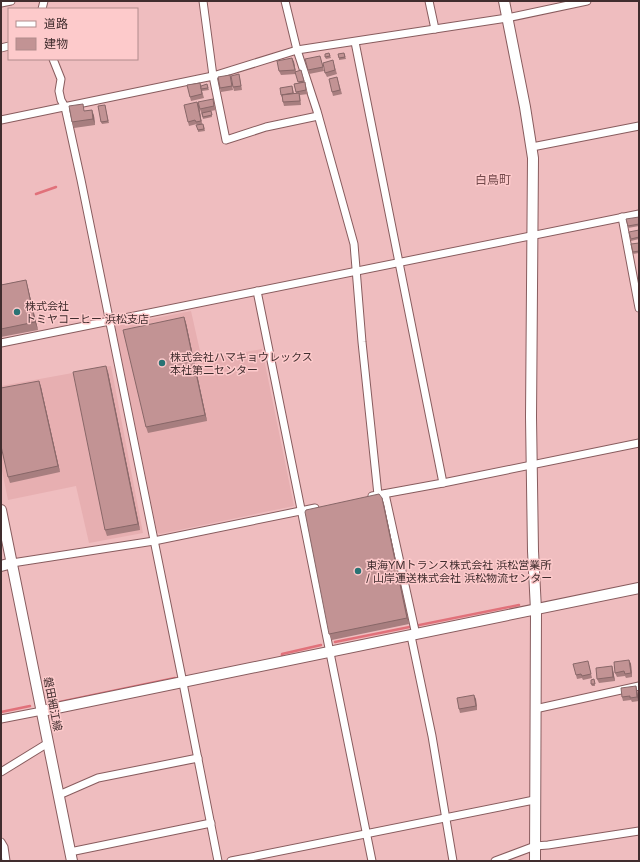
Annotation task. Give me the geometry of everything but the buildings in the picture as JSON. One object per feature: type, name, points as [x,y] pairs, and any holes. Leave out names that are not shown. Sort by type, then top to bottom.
[{"type":"street","points":[[1,3],[11,1]]},
{"type":"street","points":[[203,1],[213,76],[226,140],[266,127],[318,116]]},
{"type":"street","points":[[286,1],[297,50],[318,116],[354,244],[362,342],[382,495],[414,630],[453,861]]},
{"type":"street","points":[[430,1],[435,29]]},
{"type":"street","points":[[504,1],[533,158],[532,464],[536,610],[534,800],[535,861]]},
{"type":"street","points":[[1,120],[213,76],[297,50],[508,18],[587,1]]},
{"type":"street","points":[[355,42],[443,483]]},
{"type":"street","points":[[53,60],[60,79],[59,91],[61,100],[65,107],[184,683],[218,861]]},
{"type":"street","points":[[532,147],[639,126]]},
{"type":"street","points":[[1,343],[639,214]]},
{"type":"street","points":[[622,217],[639,308]]},
{"type":"street","points":[[257,291],[372,861]]},
{"type":"street","points":[[364,498],[639,443]]},
{"type":"street","points":[[1,566],[154,541],[326,506]]},
{"type":"street","name":"磐田細江線","points":[[1,510],[71,856]]},
{"type":"street","points":[[1,719],[184,683],[330,652],[414,630],[536,610],[639,588]]},
{"type":"street","points":[[535,709],[639,686]]},
{"type":"street","points":[[1,772],[48,743]]},
{"type":"street","points":[[59,795],[98,778],[198,758]]},
{"type":"street","points":[[231,861],[534,800]]},
{"type":"street","points":[[71,856],[211,823]]},
{"type":"street","points":[[495,861],[535,846],[639,830]]},
{"type":"street","points":[[1,842],[4,847],[6,861]]},
{"type":"shaded area","points":[[191,311],[202,360],[262,349],[294,506],[160,534],[157,532],[115,326]]},
{"type":"shaded area","points":[[111,366],[143,533],[89,543],[76,486],[8,500],[1,466],[1,386]]},
{"type":"waterway","points":[[36,194],[56,187]]},
{"type":"waterway","points":[[335,642],[519,605]]},
{"type":"waterway","points":[[281,658],[282,654],[321,645]]},
{"type":"waterway","points":[[50,704],[175,678]]},
{"type":"waterway","points":[[1,712],[30,706]]},
{"type":"place","name":"株式会社 トミヤコーヒー 浜松支店","points":[[17,312]]},
{"type":"place","name":"株式会社ハマキョウレックス 本社第二センター","points":[[162,363]]},
{"type":"place","name":"東海YMトランス株式会社 浜松営業所 / 山岸運送株式会社 浜松物流センター","points":[[358,571]]},
{"type":"district","name":"白鳥町","points":[[493,179]]}]
